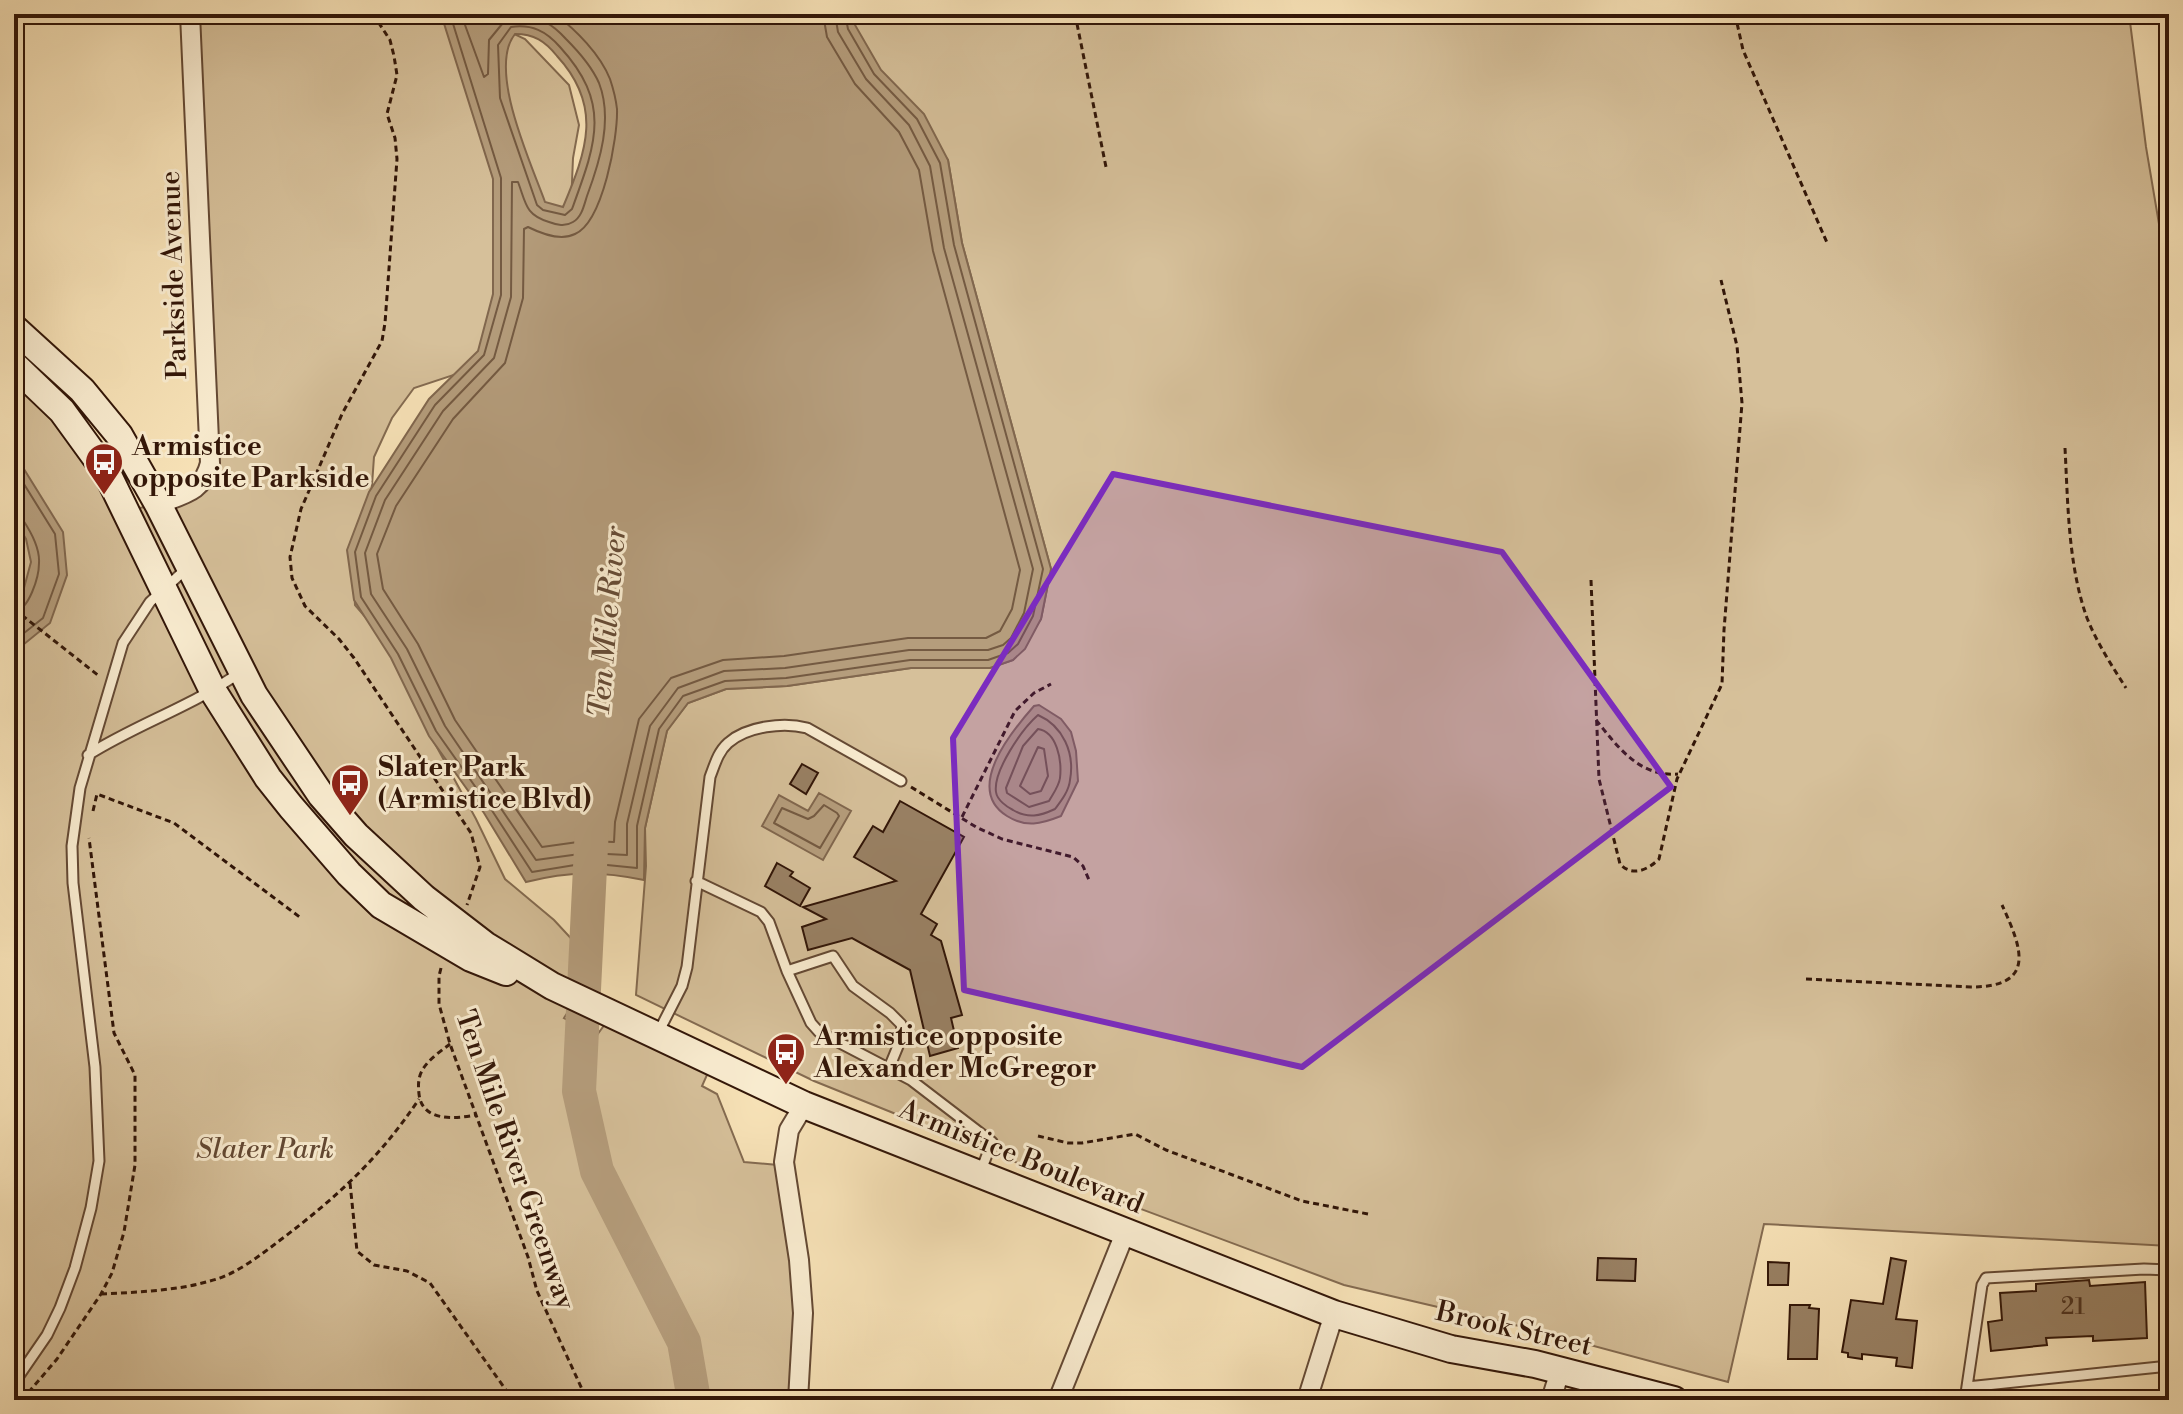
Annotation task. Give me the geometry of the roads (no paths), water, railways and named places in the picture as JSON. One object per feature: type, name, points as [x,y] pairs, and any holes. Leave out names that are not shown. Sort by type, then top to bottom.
[{"type":"main road","name":"Armistice Boulevard","points":[[14,328],[57,365],[103,412],[119,435],[158,504],[254,695],[321,795],[453,935],[484,963],[552,986],[804,1105],[1338,1315]]},
{"type":"main road","name":"Armistice Boulevard","points":[[14,365],[62,411],[107,473],[213,691],[268,778],[349,874],[381,905],[453,935]]},
{"type":"main road","name":"Brook Street","points":[[1338,1315],[1451,1349],[1560,1371],[1674,1400]]},
{"type":"street","name":"Parkside Avenue","points":[[158,504],[201,486],[210,463],[190,14]]},
{"type":"street","points":[[798,1400],[803,1313],[799,1260],[784,1162],[789,1130],[804,1105]]},
{"type":"street","points":[[1058,1400],[1125,1233]]},
{"type":"street","points":[[1307,1400],[1338,1315]]},
{"type":"street","points":[[1551,1400],[1560,1371]]},
{"type":"lane","points":[[14,1383],[47,1335],[60,1308],[75,1268],[91,1208],[99,1161],[95,1067],[76,913],[72,846],[80,788],[123,643],[150,602],[189,567]]},
{"type":"lane","points":[[88,755],[129,730],[175,712],[242,670]]},
{"type":"lane","points":[[657,1036],[682,986],[687,967],[710,777],[718,755],[728,743],[744,733],[780,726],[807,728],[901,781]]},
{"type":"lane","points":[[696,881],[761,912],[769,922],[811,1023],[819,1032],[911,1080],[992,1142],[980,1175]]},
{"type":"lane","points":[[787,971],[833,956],[853,986],[901,1024],[903,1034],[889,1068]]},
{"type":"lane","points":[[1965,1400],[1982,1285],[1986,1278],[2169,1270]]},
{"type":"lane","points":[[1967,1387],[2169,1366]]},
{"type":"water","points":[[441,14],[853,14],[855,25],[881,70],[924,114],[948,160],[962,243],[1051,569],[1041,619],[1025,649],[1013,660],[990,668],[911,668],[787,686],[726,689],[688,703],[667,731],[645,828],[644,880],[585,874],[526,882],[484,813],[429,736],[391,658],[354,600],[347,550],[369,492],[429,399],[478,351],[493,294],[493,179]],"holes":[[[515,34],[528,35],[548,46],[581,93],[585,111],[584,147],[563,207],[545,202],[514,116],[506,70],[508,50]]]},
{"type":"water","points":[[14,453],[63,532],[67,575],[50,623],[18,649],[14,648],[14,609],[21,599],[31,562],[26,539],[14,520]]},
{"type":"water","points":[[1039,705],[1061,719],[1071,732],[1078,781],[1061,816],[1040,823],[1027,823],[1014,820],[995,805],[990,791],[991,776],[1014,730],[1034,706]]},
{"type":"water","points":[[819,793],[851,811],[823,860],[762,826],[779,795],[808,811]]},
{"type":"waterway","name":"Ten Mile River","points":[[592,827],[579,1091],[597,1171],[684,1342],[694,1400]]},
{"type":"place","name":"Armistice opposite Parkside","points":[[104,496]]},
{"type":"place","name":"Slater Park (Armistice Blvd)","points":[[350,817]]},
{"type":"place","name":"Armistice opposite Alexander McGregor","points":[[786,1086]]},
{"type":"park label","name":"Slater Park","points":[[265,1149]]}]
